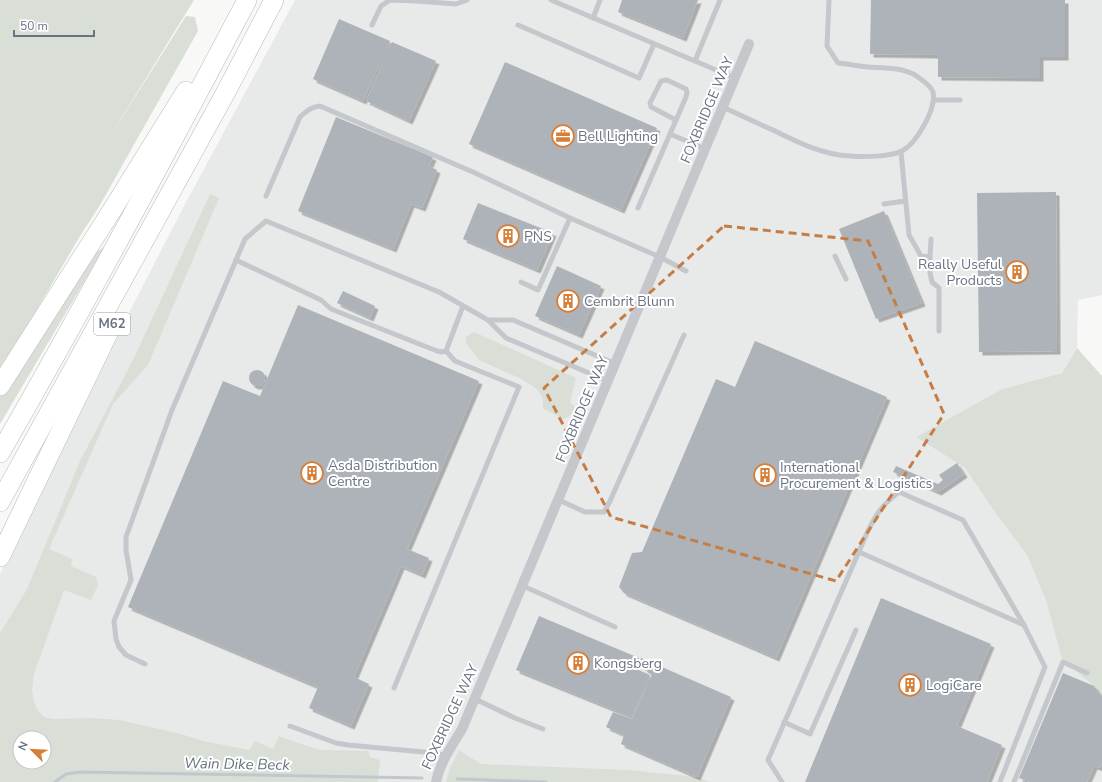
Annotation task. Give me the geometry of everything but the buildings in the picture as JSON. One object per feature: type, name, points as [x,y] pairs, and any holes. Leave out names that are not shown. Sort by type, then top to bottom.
[{"type":"highway","points":[[0,386],[110,214],[242,0]]},
{"type":"highway","name":"M62","points":[[0,453],[248,0]]},
{"type":"highway","name":"M62","points":[[0,502],[226,92],[274,0]]},
{"type":"highway","name":"M62","points":[[0,557],[226,92]]},
{"type":"street","name":"FOXBRIDGE WAY","points":[[436,782],[445,756],[462,729],[523,586],[749,44]]},
{"type":"lane","points":[[372,25],[381,6],[390,0],[456,4],[467,0]]},
{"type":"lane","points":[[551,0],[735,78]]},
{"type":"lane","points":[[593,18],[600,0]]},
{"type":"lane","points":[[695,61],[720,0]]},
{"type":"lane","points":[[723,107],[792,139],[831,153],[849,156],[873,156],[901,152],[911,144],[919,135],[928,118],[934,100],[932,90],[923,80],[902,69],[867,67],[838,63],[827,46],[829,0]]},
{"type":"lane","points":[[518,25],[639,78],[654,44]]},
{"type":"lane","points":[[638,208],[676,120],[687,92],[686,89],[667,80],[661,81],[650,103],[651,107],[676,120]]},
{"type":"lane","points":[[934,100],[960,100]]},
{"type":"lane","points":[[266,196],[300,117],[313,107],[320,106],[466,169],[570,218],[660,257],[686,271]]},
{"type":"lane","points":[[670,134],[705,149]]},
{"type":"lane","points":[[901,152],[909,235],[921,256],[930,257]]},
{"type":"lane","points":[[884,204],[905,201]]},
{"type":"lane","points":[[520,282],[538,290],[570,218]]},
{"type":"lane","points":[[145,664],[126,655],[119,647],[116,639],[114,621],[131,580],[126,550],[126,537],[172,410],[245,239],[266,221],[439,292],[488,320],[506,338],[608,381]]},
{"type":"lane","points":[[932,239],[930,273],[932,282],[939,288],[939,331]]},
{"type":"lane","points":[[835,256],[846,279]]},
{"type":"lane","points":[[236,260],[321,300],[331,308],[437,351],[446,351]]},
{"type":"lane","points":[[446,351],[463,306]]},
{"type":"lane","points":[[488,320],[513,320],[616,364]]},
{"type":"lane","points":[[559,500],[585,512],[604,512],[614,494],[684,335]]},
{"type":"lane","points":[[394,688],[519,387],[456,361],[446,351]]},
{"type":"lane","points":[[782,782],[768,760],[867,533],[877,514],[887,501],[899,492],[963,520],[1024,625],[1045,667],[1000,782]]},
{"type":"lane","points":[[859,552],[1024,625]]},
{"type":"lane","points":[[523,586],[614,626]]},
{"type":"lane","points":[[784,722],[810,734],[856,630]]},
{"type":"lane","points":[[1014,782],[1063,662],[1087,674]]},
{"type":"lane","points":[[475,699],[515,718],[543,729]]},
{"type":"lane","points":[[290,726],[336,743],[434,753],[445,756]]},
{"type":"highlighted area","points":[[724,226],[868,241],[944,414],[836,581],[611,517],[544,388]]},
{"type":"shaded area","points":[[0,0],[194,0],[108,140],[186,16],[195,17],[198,31],[100,205],[26,328],[0,368]]},
{"type":"shaded area","points":[[295,0],[1102,0],[1102,295],[1078,300],[1077,348],[1062,373],[1002,389],[916,437],[965,468],[996,514],[1027,555],[1047,603],[1088,681],[1102,697],[1102,782],[0,782],[0,574],[54,458],[183,208]]},
{"type":"shaded area","points":[[210,194],[219,198],[148,365],[113,404],[49,549],[72,559],[71,566],[96,577],[98,585],[91,600],[64,590],[34,674],[32,690],[34,702],[38,711],[44,717],[53,719],[93,718],[119,720],[181,734],[203,741],[249,750],[255,741],[273,749],[279,736],[320,750],[368,751],[370,757],[380,760],[378,782],[0,782],[0,633],[26,591],[80,461],[134,358]]},
{"type":"shaded area","points":[[106,245],[0,424],[0,394],[90,258]]},
{"type":"shaded area","points":[[474,332],[576,378],[570,402],[575,407],[575,413],[564,419],[543,409],[543,399],[537,389],[521,379],[479,360],[466,343],[466,337]]},
{"type":"shaded area","points":[[1077,348],[1102,376],[1102,697],[1088,681],[1062,659],[1047,603],[1027,555],[996,514],[965,468],[916,437],[1002,389],[1062,373]]},
{"type":"shaded area","points":[[459,750],[481,764],[627,770],[697,777],[709,782],[446,782],[450,768]]},
{"type":"waterway","name":"Wain Dike Beck","points":[[55,782],[66,774],[80,772],[422,778]]},
{"type":"waterway","name":"Wain Dike Beck","points":[[457,779],[546,782]]},
{"type":"place","name":"Bell Lighting","points":[[563,136]]},
{"type":"place","name":"PNS","points":[[508,236]]},
{"type":"place","name":"Really Useful Products","points":[[1017,272]]},
{"type":"place","name":"Cembrit Blunn","points":[[568,301]]},
{"type":"place","name":"Asda Distribution Centre","points":[[312,473]]},
{"type":"place","name":"International Procurement & Logistics","points":[[765,475]]},
{"type":"place","name":"Kongsberg","points":[[578,663]]},
{"type":"place","name":"LogiCare","points":[[910,685]]}]
